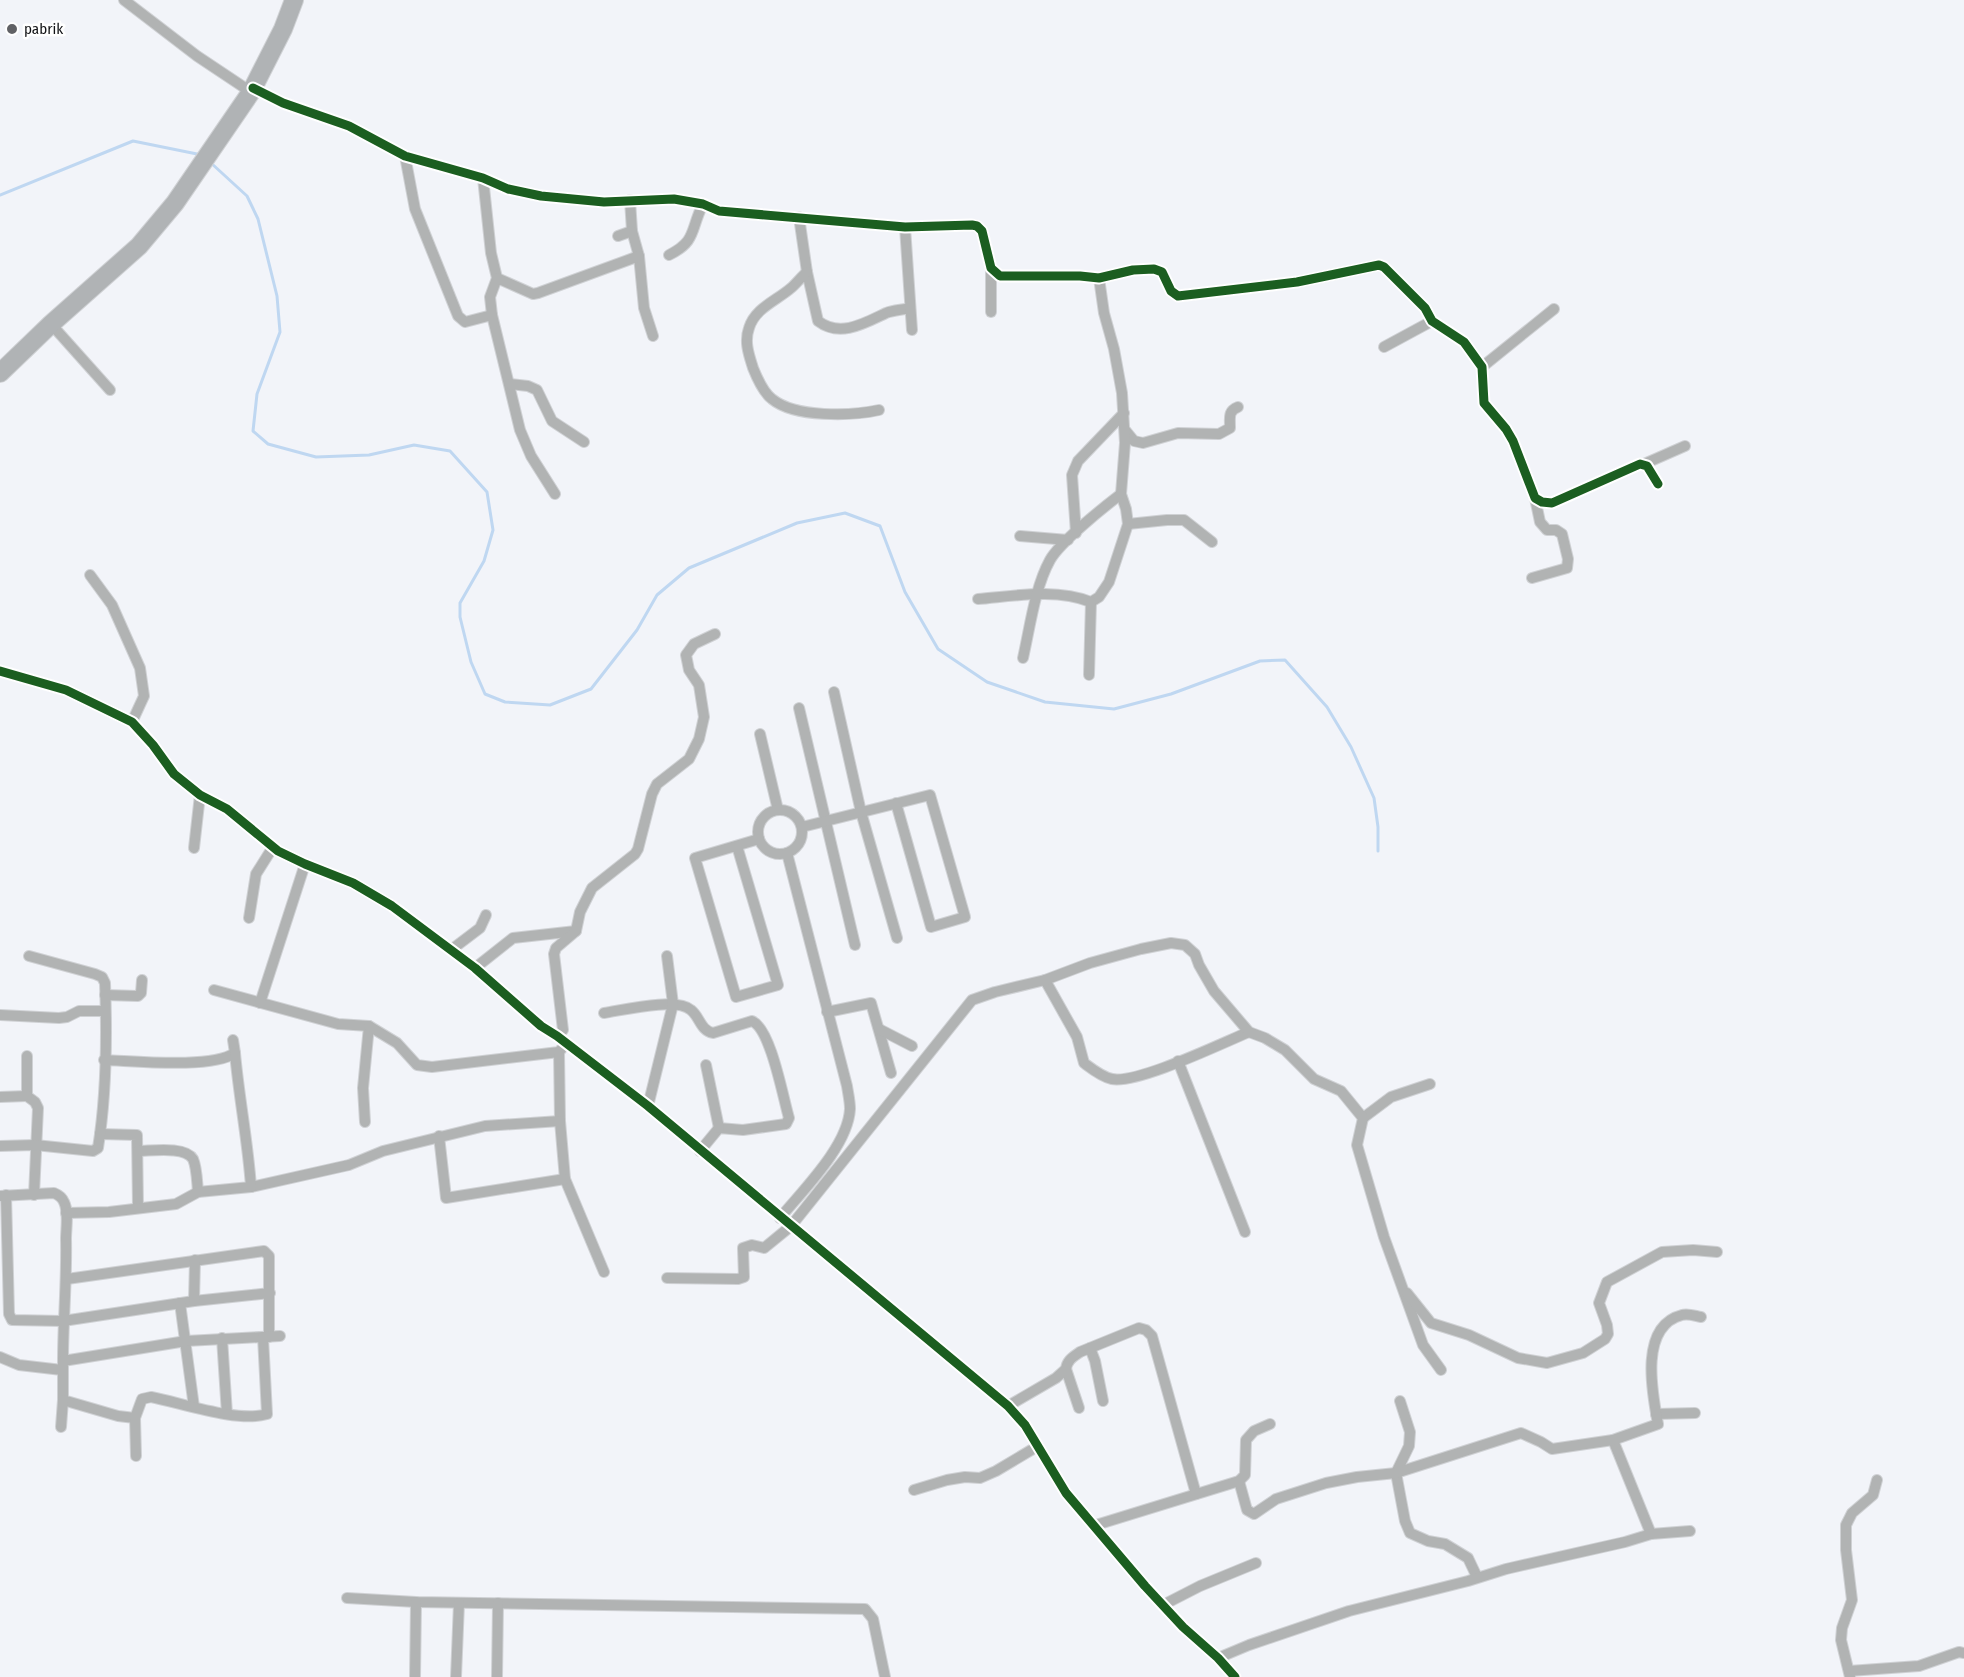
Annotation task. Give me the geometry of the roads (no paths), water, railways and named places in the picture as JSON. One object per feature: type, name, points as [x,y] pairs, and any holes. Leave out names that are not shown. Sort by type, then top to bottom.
[{"type":"highway","points":[[0,373],[139,246],[175,203],[252,90],[278,39],[294,0]]},
{"type":"street","points":[[124,0],[197,56],[252,90],[349,126],[405,156],[483,178],[508,189],[541,196],[604,202],[674,199],[703,204],[719,211],[905,227],[977,226],[985,239],[991,268],[991,312]]},
{"type":"street","points":[[405,156],[415,210],[458,316],[465,322],[492,315]]},
{"type":"street","points":[[483,178],[490,253],[497,278],[490,297],[492,315],[520,430],[531,456],[555,494]]},
{"type":"street","points":[[630,200],[644,308],[653,336]]},
{"type":"street","points":[[669,255],[683,248],[689,241],[703,204]]},
{"type":"street","points":[[799,217],[807,272],[818,321],[837,330],[870,322],[889,312],[910,308]]},
{"type":"street","points":[[905,227],[912,330]]},
{"type":"street","points":[[618,236],[633,231]]},
{"type":"street","points":[[497,278],[533,294],[639,256]]},
{"type":"street","points":[[991,268],[996,274],[1003,276],[1098,278],[1154,268],[1162,272],[1171,291],[1178,296],[1297,282],[1379,265],[1388,269],[1415,296],[1432,321],[1464,342],[1482,367],[1484,403],[1513,441],[1534,498],[1540,522],[1547,530],[1556,530],[1562,534],[1569,559],[1567,568],[1532,578]]},
{"type":"street","points":[[807,272],[793,286],[758,311],[748,329],[747,350],[757,377],[771,399],[790,409],[863,413],[879,410]]},
{"type":"street","points":[[1090,602],[1099,597],[1108,582],[1128,524],[1121,494],[1124,413],[1114,348],[1104,313],[1098,278]]},
{"type":"street","points":[[1482,367],[1554,309]]},
{"type":"street","points":[[1384,347],[1432,321]]},
{"type":"street","points":[[51,324],[110,390]]},
{"type":"street","points":[[510,384],[528,386],[537,390],[552,421],[584,442]]},
{"type":"street","points":[[1125,430],[1134,441],[1143,443],[1178,433],[1219,434],[1230,428],[1230,413],[1238,407]]},
{"type":"street","points":[[1072,537],[1072,475],[1075,467],[1078,460],[1124,413]]},
{"type":"street","points":[[1534,498],[1552,503],[1685,446]]},
{"type":"street","points":[[1644,464],[1658,484]]},
{"type":"street","points":[[1023,658],[1044,572],[1051,557],[1121,494]]},
{"type":"street","points":[[1128,524],[1184,520],[1212,542]]},
{"type":"street","points":[[1020,536],[1072,537]]},
{"type":"street","points":[[90,574],[112,604],[140,668],[144,696],[132,722]]},
{"type":"street","points":[[978,599],[1038,595],[1079,597],[1090,602]]},
{"type":"street","points":[[1089,675],[1090,602]]},
{"type":"street","points":[[604,1272],[566,1179],[560,1121],[563,1030],[554,954],[556,948],[576,931],[580,912],[592,888],[627,862],[638,849],[652,794],[657,784],[689,759],[699,739],[704,717],[699,685],[689,670],[686,655],[694,644],[715,634]]},
{"type":"street","points":[[0,670],[66,690],[132,722],[153,745],[174,774],[200,795],[227,809],[273,847],[305,864],[353,883],[392,906],[475,968],[561,1044],[648,1106],[1008,1406],[1025,1425],[1066,1493],[1183,1627],[1218,1658],[1235,1677]]},
{"type":"street","points":[[834,692],[861,812],[897,938]]},
{"type":"street","points":[[799,708],[855,945]]},
{"type":"street","points":[[760,734],[778,810]]},
{"type":"street","points":[[194,849],[200,795]]},
{"type":"street","points":[[802,827],[896,803],[930,795],[965,917],[931,927],[896,803]]},
{"type":"street","points":[[778,810],[792,813],[802,827],[799,844],[787,854],[779,855],[768,851],[759,839],[758,831],[761,820],[770,812],[778,810]]},
{"type":"street","points":[[737,846],[778,985],[736,997],[695,858],[759,839]]},
{"type":"street","points":[[249,918],[256,874],[273,847]]},
{"type":"street","points":[[780,1218],[830,1156],[845,1129],[850,1109],[847,1086],[787,854]]},
{"type":"street","points":[[260,1003],[305,864]]},
{"type":"street","points":[[451,950],[480,928],[486,915]]},
{"type":"street","points":[[475,968],[513,938],[576,931]]},
{"type":"street","points":[[667,1278],[738,1279],[744,1277],[743,1248],[752,1245],[764,1248],[791,1226],[972,1000],[1045,980],[1090,963],[1141,949],[1171,943],[1185,945],[1195,954],[1214,992],[1249,1032],[1285,1050],[1314,1079],[1341,1091],[1363,1118]]},
{"type":"street","points":[[0,1146],[35,1145],[93,1151],[98,1148],[104,1060],[105,983],[102,977],[29,956]]},
{"type":"street","points":[[648,1106],[673,1004],[667,956]]},
{"type":"street","points":[[105,995],[138,996],[141,993],[142,980]]},
{"type":"street","points":[[1045,980],[1077,1037],[1084,1063],[1111,1079],[1147,1074],[1249,1032]]},
{"type":"street","points":[[214,990],[338,1024],[369,1026],[397,1043],[417,1065],[432,1067],[561,1044]]},
{"type":"street","points":[[827,1012],[871,1003],[891,1073]]},
{"type":"street","points":[[604,1012],[673,1004],[690,1008],[703,1027],[713,1033],[756,1022],[767,1041],[789,1118],[786,1124],[743,1130],[719,1128]]},
{"type":"street","points":[[0,1015],[67,1017],[79,1011],[104,1011]]},
{"type":"street","points":[[365,1122],[363,1088],[369,1026]]},
{"type":"street","points":[[879,1029],[912,1046]]},
{"type":"street","points":[[233,1040],[248,1145],[251,1186]]},
{"type":"street","points":[[104,1060],[165,1063],[225,1060],[235,1053]]},
{"type":"street","points":[[27,1056],[27,1096]]},
{"type":"street","points":[[1178,1061],[1245,1232]]},
{"type":"street","points":[[705,1065],[719,1128]]},
{"type":"street","points":[[1430,1084],[1391,1098],[1363,1118],[1357,1145],[1384,1237],[1423,1345],[1440,1370]]},
{"type":"street","points":[[0,1096],[27,1096],[35,1102],[38,1108],[34,1195]]},
{"type":"street","points":[[66,1213],[109,1212],[176,1204],[198,1192],[251,1186],[350,1165],[383,1151],[485,1126],[560,1121]]},
{"type":"street","points":[[700,1150],[719,1128]]},
{"type":"street","points":[[100,1134],[137,1135],[138,1208]]},
{"type":"street","points":[[439,1136],[446,1198],[566,1179]]},
{"type":"street","points":[[138,1151],[180,1151],[190,1155],[194,1161],[198,1192]]},
{"type":"street","points":[[61,1427],[63,1321],[67,1280],[64,1201],[54,1193],[3,1195],[10,1318],[12,1320],[63,1321],[194,1301],[270,1293]]},
{"type":"street","points":[[1403,1288],[1431,1323],[1469,1335],[1518,1358],[1547,1363],[1583,1353],[1605,1340],[1608,1334],[1599,1303],[1607,1282],[1662,1252],[1693,1250],[1717,1252]]},
{"type":"street","points":[[67,1280],[264,1251],[269,1256],[271,1337],[267,1414],[256,1416],[227,1414],[151,1397],[142,1399],[135,1418],[136,1456]]},
{"type":"street","points":[[194,1301],[195,1260]]},
{"type":"street","points":[[180,1303],[194,1407]]},
{"type":"street","points":[[1239,1481],[1247,1510],[1254,1514],[1276,1499],[1326,1483],[1396,1473],[1521,1433],[1552,1449],[1613,1440],[1658,1424],[1650,1380],[1656,1335],[1664,1325],[1684,1314],[1701,1317]]},
{"type":"street","points":[[1079,1408],[1066,1369],[1066,1364],[1071,1358],[1139,1328],[1146,1330],[1152,1336],[1196,1494]]},
{"type":"street","points":[[0,1357],[19,1365],[35,1368],[63,1365],[186,1341],[271,1337]]},
{"type":"street","points":[[222,1338],[227,1414]]},
{"type":"street","points":[[1090,1348],[1103,1401]]},
{"type":"street","points":[[1008,1406],[1056,1378],[1066,1369]]},
{"type":"street","points":[[63,1400],[118,1416],[135,1418]]},
{"type":"street","points":[[1400,1401],[1410,1432],[1409,1446],[1396,1473],[1405,1521],[1410,1533],[1428,1541],[1445,1544],[1468,1558],[1477,1577]]},
{"type":"street","points":[[1656,1414],[1695,1413]]},
{"type":"street","points":[[1096,1525],[1239,1481],[1245,1475],[1246,1440],[1270,1424]]},
{"type":"street","points":[[1613,1440],[1651,1534]]},
{"type":"street","points":[[914,1490],[947,1480],[965,1477],[980,1478],[1038,1446]]},
{"type":"street","points":[[1877,1480],[1873,1495],[1852,1513],[1846,1525],[1846,1550],[1852,1600],[1842,1628],[1841,1640],[1849,1674],[1919,1666],[1959,1652],[1964,1653]]},
{"type":"street","points":[[1218,1658],[1349,1611],[1651,1534],[1690,1531]]},
{"type":"street","points":[[1163,1605],[1200,1586],[1256,1563]]},
{"type":"street","points":[[347,1598],[498,1604],[865,1610],[873,1619],[885,1677]]},
{"type":"street","points":[[415,1677],[416,1602]]},
{"type":"street","points":[[456,1677],[459,1603]]},
{"type":"street","points":[[497,1677],[498,1604]]},
{"type":"waterway","points":[[0,195],[133,141],[202,155]]},
{"type":"waterway","points":[[211,163],[247,196],[258,219],[277,296],[280,332],[257,394],[253,431],[268,444],[316,457],[369,455],[414,445],[450,451],[487,492],[493,530],[484,561],[460,603],[460,617],[471,662],[485,694],[505,702],[550,705],[591,689],[637,630],[657,595],[689,568],[797,523],[845,513],[880,526],[905,592],[938,649],[987,682],[1045,702],[1114,709],[1171,694],[1260,661],[1285,660],[1327,707],[1351,747],[1374,798],[1378,827],[1378,851]]},
{"type":"place","name":"pabrik","points":[[12,29]]}]
